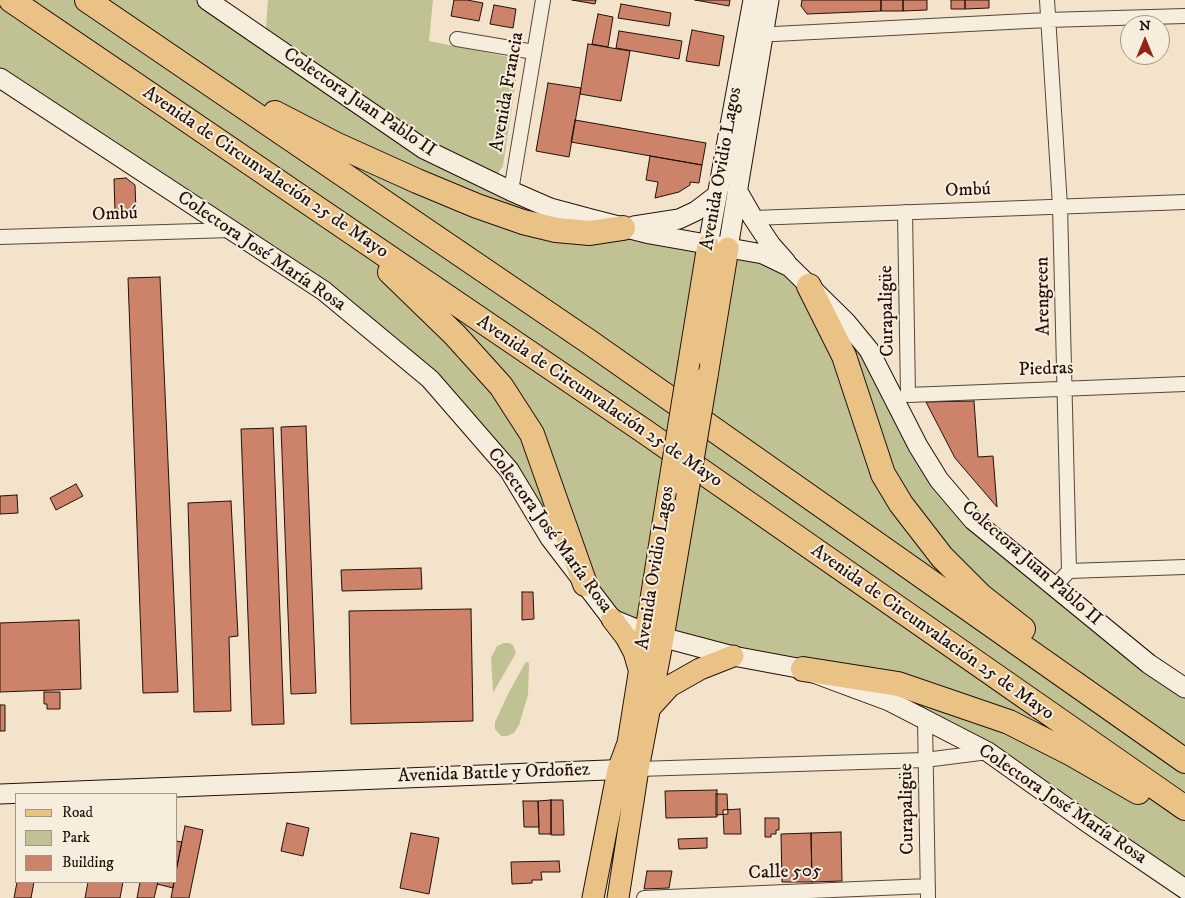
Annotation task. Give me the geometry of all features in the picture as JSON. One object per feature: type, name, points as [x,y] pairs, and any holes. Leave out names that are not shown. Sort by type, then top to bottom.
[{"type":"highway","name":"Avenida de Circunvalación 25 de Mayo","points":[[11,0],[644,431],[1185,810]]},
{"type":"highway","points":[[87,0],[588,340],[1185,761]]},
{"type":"highway","points":[[191,72],[259,104],[335,144],[477,206],[523,222],[556,230],[590,233],[624,228]]},
{"type":"highway","points":[[365,242],[389,272],[455,335],[501,386],[532,434],[584,584]]},
{"type":"highway","points":[[809,286],[844,356],[883,474],[901,504],[942,557],[981,596],[1012,620],[1138,728]]},
{"type":"highway","points":[[803,669],[898,684],[1009,722],[1072,754],[1134,791],[1185,810]]},
{"type":"main road","name":"Colectora Juan Pablo II","points":[[207,0],[424,149],[511,191],[550,208],[624,228],[763,254],[790,267],[846,322],[869,350],[902,400],[918,446],[939,480],[973,520],[1150,664],[1185,688]]},
{"type":"main road","name":"Avenida Ovidio Lagos","points":[[592,898],[628,769],[649,709],[670,486],[689,362],[718,246],[738,190],[754,35],[753,0]]},
{"type":"main road","name":"Avenida Ovidio Lagos","points":[[618,898],[628,769],[628,743],[640,672],[655,635],[686,502],[707,376],[718,246],[717,195],[754,35],[769,0]]},
{"type":"main road","name":"Colectora José María Rosa","points":[[0,78],[324,290],[430,379],[509,470],[550,538],[612,618],[655,635],[733,656],[803,669],[889,701],[988,752],[1183,891]]},
{"type":"main road","points":[[738,190],[753,218],[771,245],[790,267]]},
{"type":"main road","points":[[624,228],[679,219],[696,211],[717,195]]},
{"type":"main road","points":[[612,618],[634,652],[640,672]]},
{"type":"main road","points":[[649,709],[670,686],[700,669],[733,656]]},
{"type":"main road","name":"Avenida Battle y Ordoñez","points":[[25,793],[628,769]]},
{"type":"main road","name":"Avenida Battle y Ordoñez","points":[[0,794],[15,793]]},
{"type":"street","name":"Avenida Francia","points":[[511,191],[543,0]]},
{"type":"street","name":"Arengreen","points":[[1047,0],[1060,206],[1069,571]]},
{"type":"street","points":[[754,35],[1047,20],[1185,16]]},
{"type":"street","points":[[457,39],[534,52]]},
{"type":"street","name":"Ombú","points":[[753,218],[1185,202]]},
{"type":"street","name":"Curapaligüe","points":[[902,400],[905,212]]},
{"type":"street","name":"Ombú","points":[[0,237],[231,230]]},
{"type":"street","name":"Piedras","points":[[902,400],[1064,388],[1185,384]]},
{"type":"street","points":[[1055,586],[1069,571],[1185,568]]},
{"type":"street","name":"Curapaligüe","points":[[925,720],[928,892]]},
{"type":"street","name":"Avenida Battle y Ordoñez","points":[[628,769],[925,760],[988,752]]},
{"type":"street","name":"Calle 505","points":[[644,898],[928,892]]},
{"type":"green space","points":[[0,0],[207,0],[424,149],[511,191],[763,254],[846,322],[939,480],[1185,688],[1185,889],[1088,823],[889,701],[612,619],[430,379],[324,290],[0,78]]},
{"type":"green space","points":[[268,0],[433,0],[429,41],[519,59],[503,166],[498,173],[490,174],[432,145],[268,33],[266,27]]},
{"type":"green space","points":[[504,643],[513,645],[516,653],[493,693],[491,658],[497,646]]},
{"type":"green space","points":[[526,662],[529,663],[528,695],[519,725],[514,733],[501,736],[495,729],[495,722]]},
{"type":"building","points":[[454,0],[483,3],[479,21],[451,16]]},
{"type":"building","points":[[572,0],[596,0],[595,4]]},
{"type":"building","points":[[695,0],[730,0],[729,6]]},
{"type":"building","points":[[802,0],[881,0],[881,11],[807,14],[801,6]]},
{"type":"building","points":[[881,0],[903,0],[903,11],[881,11]]},
{"type":"building","points":[[903,0],[927,0],[927,10],[903,11]]},
{"type":"building","points":[[951,0],[965,0],[965,9],[951,9]]},
{"type":"building","points":[[965,0],[989,0],[989,8],[965,9]]},
{"type":"building","points":[[621,4],[671,13],[669,26],[618,18]]},
{"type":"building","points":[[494,5],[516,9],[513,28],[490,24]]},
{"type":"building","points":[[598,14],[613,17],[608,47],[592,44]]},
{"type":"building","points":[[692,30],[724,36],[719,66],[686,61]]},
{"type":"building","points":[[619,31],[682,41],[679,59],[616,48]]},
{"type":"building","points":[[588,44],[630,51],[621,101],[580,94]]},
{"type":"building","points":[[548,83],[581,88],[569,157],[536,151]]},
{"type":"building","points":[[575,120],[706,143],[702,165],[571,142]]},
{"type":"building","points":[[650,156],[702,165],[699,183],[690,182],[690,185],[679,192],[655,198],[658,182],[646,180]]},
{"type":"building","points":[[126,178],[135,185],[136,211],[115,212],[114,179]]},
{"type":"building","points":[[160,277],[178,692],[143,693],[128,278]]},
{"type":"building","points":[[974,401],[978,457],[993,456],[997,507],[955,458],[926,402]]},
{"type":"building","points":[[306,426],[316,693],[291,694],[281,427]]},
{"type":"building","points":[[273,428],[284,724],[252,725],[241,429]]},
{"type":"building","points":[[76,484],[83,496],[56,510],[50,498]]},
{"type":"building","points":[[17,495],[18,513],[0,514],[0,496]]},
{"type":"building","points":[[231,501],[238,636],[229,637],[231,711],[194,712],[188,503]]},
{"type":"building","points":[[421,568],[422,589],[342,591],[341,570]]},
{"type":"building","points":[[522,592],[533,592],[534,619],[522,620]]},
{"type":"building","points":[[471,609],[473,721],[351,724],[349,611]]},
{"type":"building","points":[[79,620],[81,689],[0,692],[0,623]]},
{"type":"building","points":[[44,692],[60,692],[60,709],[47,709],[47,704],[44,704]]},
{"type":"building","points":[[0,705],[5,705],[5,731],[0,731]]},
{"type":"building","points":[[717,790],[717,817],[666,818],[665,791]]},
{"type":"building","points":[[716,794],[727,794],[728,814],[716,815]]},
{"type":"building","points":[[551,800],[563,800],[564,835],[551,835]]},
{"type":"building","points":[[551,800],[551,834],[539,834],[538,801]]},
{"type":"building","points":[[523,801],[538,801],[539,827],[524,827]]},
{"type":"building","points":[[740,809],[741,834],[724,834],[723,810]]},
{"type":"building","points":[[765,818],[779,818],[779,830],[776,830],[776,834],[771,834],[771,837],[765,837]]},
{"type":"building","points":[[287,823],[309,828],[303,856],[281,851]]},
{"type":"building","points":[[185,826],[203,830],[189,898],[171,898],[174,883],[178,883],[178,861]]},
{"type":"building","points":[[841,832],[842,881],[812,882],[811,833]]},
{"type":"building","points":[[411,833],[439,838],[429,894],[400,888]]},
{"type":"building","points":[[811,833],[812,882],[782,882],[781,834]]},
{"type":"building","points":[[707,838],[707,848],[679,849],[678,839]]},
{"type":"building","points":[[178,841],[182,842],[178,861]]},
{"type":"building","points":[[559,861],[560,872],[541,872],[542,880],[532,880],[532,883],[512,884],[511,862]]},
{"type":"building","points":[[647,871],[672,871],[669,888],[644,889]]},
{"type":"building","points":[[17,883],[34,883],[31,898],[14,898]]},
{"type":"building","points":[[88,883],[123,883],[120,898],[85,898]]},
{"type":"building","points":[[140,883],[158,883],[154,898],[137,898]]},
{"type":"building","points":[[158,883],[174,883],[173,888]]}]
